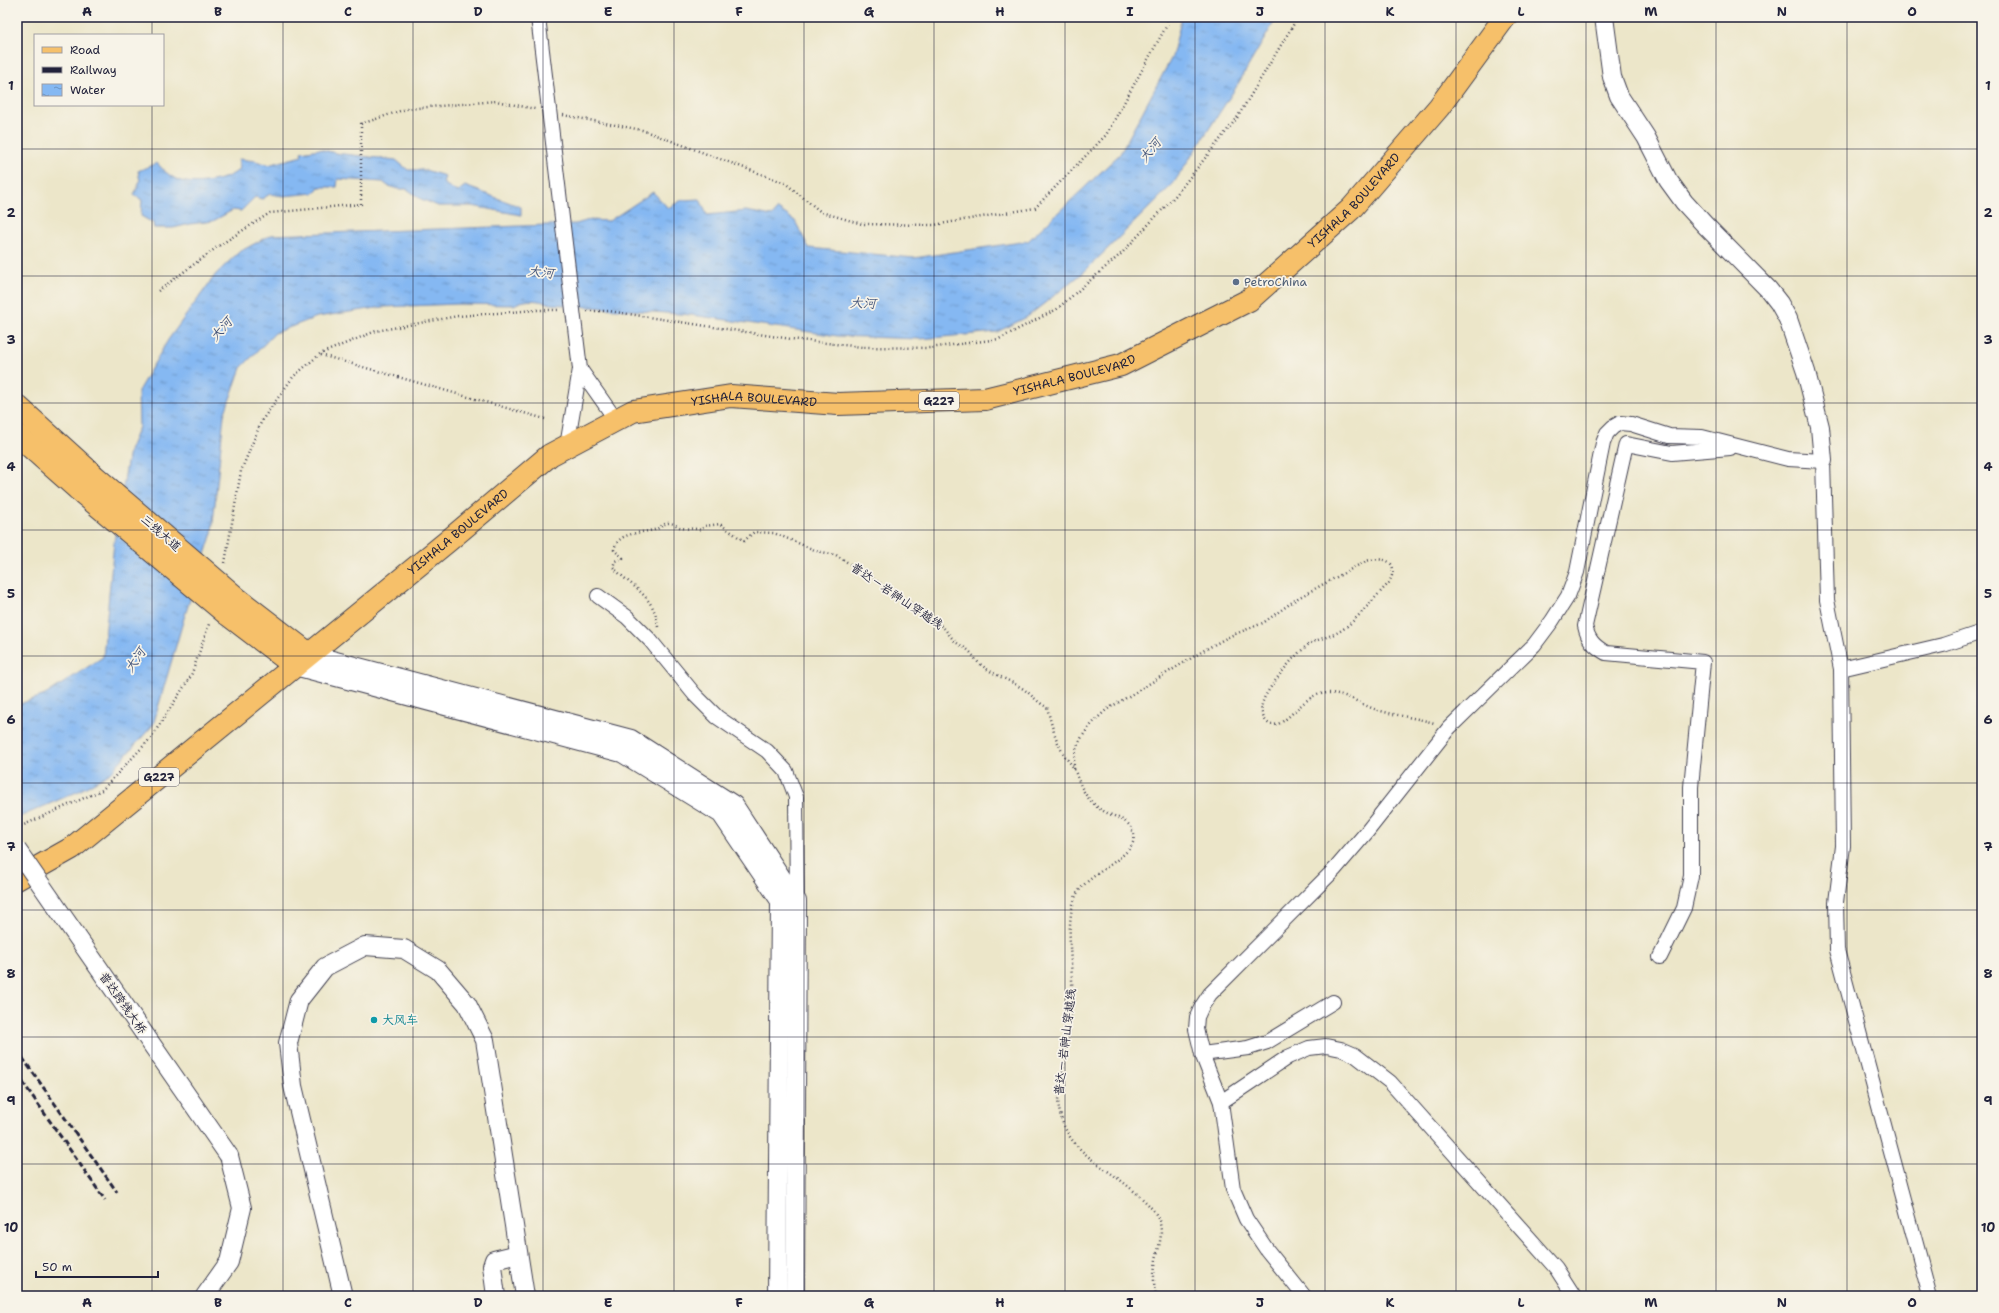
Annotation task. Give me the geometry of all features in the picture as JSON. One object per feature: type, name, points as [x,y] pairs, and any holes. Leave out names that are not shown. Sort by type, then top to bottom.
[{"type":"main road","name":"YISHALA BOULEVARD","points":[[17,879],[72,848],[550,455],[633,411],[731,396],[838,404],[985,399],[1121,365],[1249,300],[1351,209],[1439,107],[1506,17]]},
{"type":"main road","name":"三线大道","points":[[17,406],[86,482],[225,610],[302,660]]},
{"type":"main road","name":"三线大道","points":[[17,435],[86,482]]},
{"type":"street","points":[[538,17],[580,369],[567,446]]},
{"type":"street","points":[[1604,17],[1612,77],[1619,96],[1646,137],[1668,180],[1684,202],[1768,289],[1779,303],[1788,319],[1806,372],[1820,427],[1823,461],[1827,600],[1840,669],[1843,846],[1836,902],[1837,950],[1930,1296]]},
{"type":"street","points":[[580,369],[616,420]]},
{"type":"street","points":[[1304,1296],[1267,1250],[1246,1219],[1233,1189],[1221,1102],[1202,1054],[1196,1029],[1197,1017],[1202,1006],[1210,994],[1335,869],[1366,833],[1449,728],[1534,645],[1552,621],[1568,596],[1577,572],[1603,443],[1612,427],[1620,423],[1631,424],[1669,436],[1702,437],[1788,459],[1823,461]]},
{"type":"street","points":[[1660,957],[1684,908],[1691,876],[1691,787],[1703,662],[1606,653],[1595,647],[1588,637],[1585,626],[1587,610],[1626,444],[1672,453],[1740,447]]},
{"type":"street","points":[[598,596],[627,617],[650,640],[695,695],[717,718],[767,751],[786,771],[796,797],[795,1296]]},
{"type":"street","points":[[1840,669],[1942,645],[1982,632]]},
{"type":"street","points":[[302,660],[631,739],[734,805],[796,901]]},
{"type":"street","points":[[302,660],[622,753],[721,814],[780,901],[777,1296]]},
{"type":"street","name":"普达跨线大桥","points":[[17,850],[230,1156],[242,1208],[229,1262],[206,1296]]},
{"type":"street","points":[[343,1296],[293,1086],[288,1043],[299,1000],[325,966],[365,946],[404,949],[438,970],[467,1004],[484,1040],[525,1296]]},
{"type":"street","points":[[1202,1054],[1248,1048],[1267,1042],[1333,1002]]},
{"type":"street","points":[[1221,1102],[1288,1057],[1309,1048],[1326,1046],[1341,1048],[1356,1055],[1390,1082],[1556,1268],[1574,1296]]},
{"type":"street","points":[[496,1296],[492,1266],[494,1260],[518,1254]]},
{"type":"path","points":[[557,113],[642,130],[778,181],[785,184],[821,212],[862,224],[934,225],[1034,208],[1106,135],[1167,25],[1167,17]]},
{"type":"path","points":[[580,311],[609,311],[791,339],[862,347],[929,348],[999,339],[1057,309],[1122,253],[1175,196],[1237,118],[1298,17]]},
{"type":"path","points":[[158,291],[220,245],[270,213],[362,204],[360,181],[361,124],[406,109],[496,101],[542,110]]},
{"type":"path","points":[[224,566],[242,472],[262,420],[293,377],[320,354],[376,331],[458,316],[536,310],[565,310]]},
{"type":"path","points":[[320,354],[545,419]]},
{"type":"path","name":"普达－岩神山穿越线","points":[[650,640],[656,635],[658,630],[657,616],[653,605],[645,596],[613,567],[615,561],[623,558],[614,550],[617,544],[633,533],[653,530],[664,524],[671,523],[681,528],[701,530],[705,526],[720,524],[744,541],[754,532],[774,533],[798,544],[805,545],[817,551],[836,555],[845,560],[867,577],[928,614],[932,623],[938,623],[942,626],[953,640],[970,651],[978,664],[1035,697],[1039,704],[1047,707],[1063,755],[1074,770],[1077,780],[1095,806],[1129,825],[1133,832],[1134,839],[1131,847],[1124,855],[1089,878],[1075,897],[1070,919],[1072,1001],[1058,1100],[1059,1114],[1063,1127],[1070,1139],[1079,1149],[1122,1181],[1151,1207],[1157,1216],[1161,1235],[1154,1269],[1156,1296]]},
{"type":"path","points":[[1074,770],[1076,748],[1082,736],[1092,723],[1106,710],[1208,648],[1230,636],[1263,623],[1298,598],[1366,561],[1374,559],[1382,559],[1392,564],[1394,569],[1393,575],[1388,584],[1345,628],[1328,638],[1311,643],[1302,649],[1267,693],[1261,709],[1263,716],[1267,722],[1280,724],[1288,719],[1309,699],[1320,694],[1334,693],[1347,696],[1380,711],[1417,718],[1449,728]]},
{"type":"path","points":[[17,828],[102,790],[150,738],[191,676],[225,610]]},
{"type":"water","name":"大河","points":[[1182,17],[1277,17],[1235,89],[1173,184],[1084,272],[1027,317],[997,332],[920,339],[838,336],[692,315],[551,304],[532,300],[523,301],[514,305],[458,304],[383,307],[317,317],[275,333],[241,368],[224,415],[212,533],[184,618],[153,725],[109,774],[79,791],[17,818],[17,705],[45,695],[103,657],[114,542],[129,451],[139,427],[138,391],[168,340],[216,274],[239,252],[271,235],[576,224],[589,220],[609,221],[653,192],[668,208],[682,200],[700,199],[707,215],[746,211],[772,216],[778,209],[795,221],[809,248],[914,258],[1028,241],[1120,154],[1172,57]]},
{"type":"water","points":[[320,149],[335,153],[396,160],[408,170],[425,170],[445,176],[443,183],[457,192],[465,186],[521,207],[521,215],[472,206],[438,206],[421,199],[407,189],[398,189],[388,186],[383,182],[338,179],[337,187],[319,187],[314,193],[283,196],[270,194],[262,199],[255,197],[241,211],[233,210],[213,221],[173,228],[154,228],[153,223],[141,216],[142,200],[134,195],[140,181],[138,171],[157,163],[165,172],[176,179],[182,181],[200,182],[219,179],[235,173],[240,168],[238,159],[256,161],[268,165],[302,156],[301,152]]},
{"type":"railway","points":[[17,1050],[117,1192]]},
{"type":"railway","points":[[17,1074],[105,1200]]},
{"type":"place","name":"PetroChina","points":[[1236,282]]},
{"type":"place","name":"大风车","points":[[374,1020]]}]
